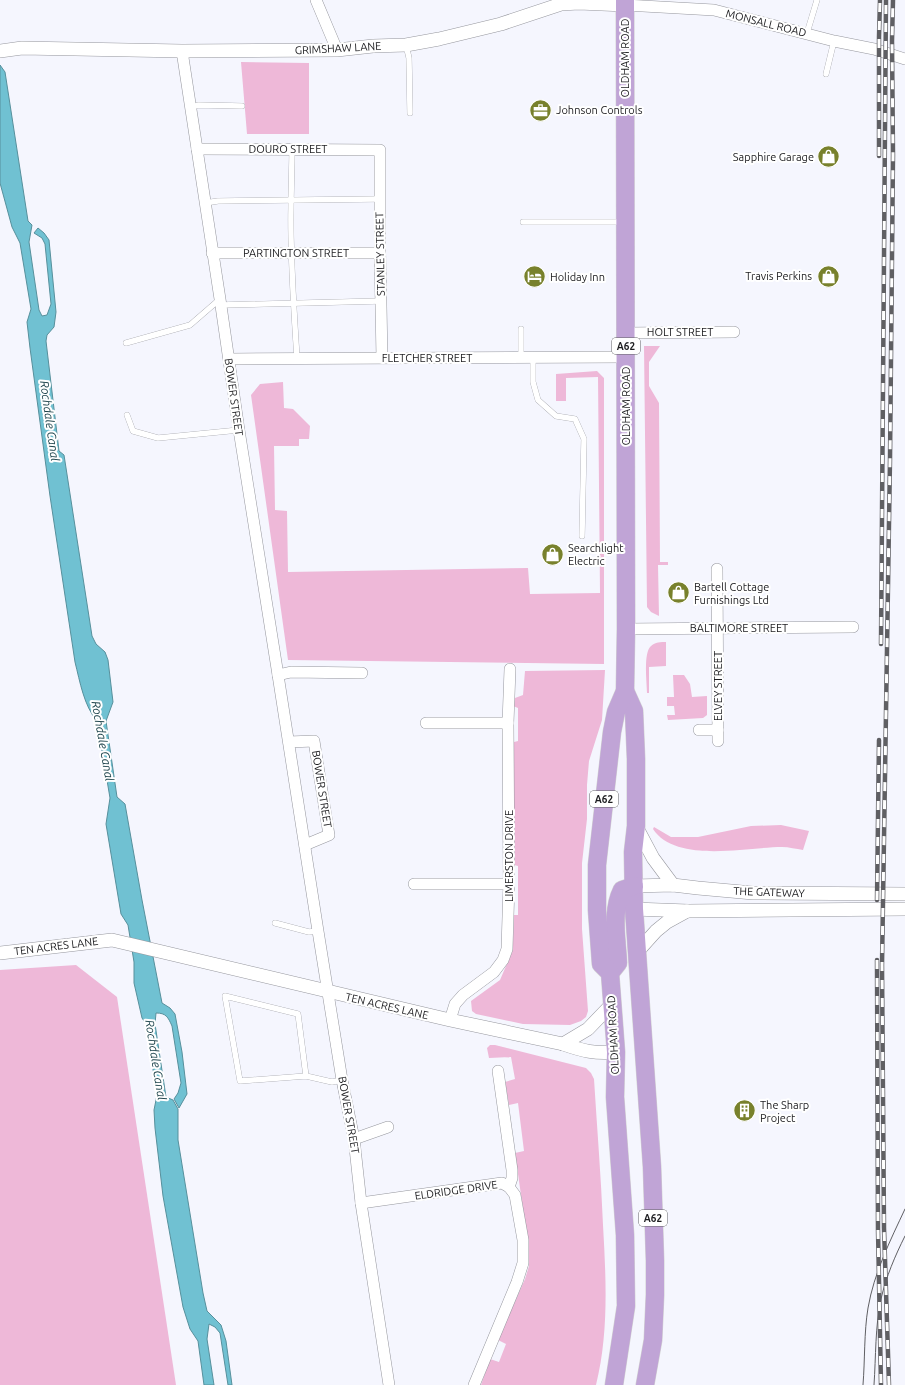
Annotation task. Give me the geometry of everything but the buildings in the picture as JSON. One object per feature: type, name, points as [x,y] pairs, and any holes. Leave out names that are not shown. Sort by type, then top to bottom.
[{"type":"highway","name":"OLDHAM ROAD","points":[[614,1385],[626,1306],[625,1235],[615,1098],[616,1052],[610,973],[601,964],[597,910],[597,865],[612,732],[616,712],[625,691],[625,2]]},
{"type":"highway","name":"OLDHAM ROAD","points":[[625,691],[634,710],[636,759],[636,826],[633,852],[634,909],[652,1167],[655,1288],[653,1340],[645,1385]]},
{"type":"highway","points":[[610,973],[618,963],[615,909],[617,900],[622,890],[634,886]]},
{"type":"highway","points":[[597,910],[634,909]]},
{"type":"highway","points":[[616,1052],[644,1050]]},
{"type":"street","points":[[316,0],[337,50]]},
{"type":"street","name":"GRIMSHAW LANE","points":[[0,51],[22,48],[182,51],[337,50],[373,46],[406,45],[501,24],[561,4],[625,2]]},
{"type":"street","name":"MONSALL ROAD","points":[[625,2],[714,10],[834,41],[874,49],[905,59]]},
{"type":"street","name":"BOWER STREET","points":[[182,51],[212,253],[221,302],[239,430],[318,931],[342,1080],[354,1138],[361,1203],[388,1385]]},
{"type":"street","name":"DOURO STREET","points":[[197,149],[380,150]]},
{"type":"street","name":"STANLEY STREET","points":[[380,150],[382,358]]},
{"type":"street","name":"PARTINGTON STREET","points":[[212,253],[380,253]]},
{"type":"street","name":"HOLT STREET","points":[[626,333],[734,332]]},
{"type":"street","name":"FLETCHER STREET","points":[[229,359],[626,357]]},
{"type":"street","name":"ELVEY STREET","points":[[717,570],[718,741]]},
{"type":"street","name":"BALTIMORE STREET","points":[[626,630],[853,627]]},
{"type":"street","name":"LIMERSTON DRIVE","points":[[450,1020],[455,1004],[463,995],[494,972],[503,960],[507,949],[509,884],[508,723],[510,669]]},
{"type":"street","points":[[278,675],[292,672],[362,673]]},
{"type":"street","points":[[426,723],[508,723]]},
{"type":"street","name":"ELVEY STREET","points":[[699,730],[718,730]]},
{"type":"street","name":"BOWER STREET","points":[[289,742],[314,741],[329,835],[305,845]]},
{"type":"street","points":[[636,826],[653,858],[673,885]]},
{"type":"street","points":[[414,884],[509,884]]},
{"type":"street","name":"THE GATEWAY","points":[[634,886],[673,885],[753,893],[905,894]]},
{"type":"street","name":"THE GATEWAY","points":[[634,909],[688,911],[905,909]]},
{"type":"street","points":[[638,951],[656,931],[667,922],[688,911]]},
{"type":"street","name":"TEN ACRES LANE","points":[[0,953],[112,940],[328,992],[563,1044],[600,1054],[616,1052]]},
{"type":"street","points":[[563,1044],[588,1029],[612,1004]]},
{"type":"street","points":[[498,1071],[512,1170],[512,1178],[509,1187]]},
{"type":"street","points":[[354,1138],[388,1126]]},
{"type":"street","name":"ELDRIDGE DRIVE","points":[[361,1203],[502,1183],[509,1187],[515,1195],[523,1240],[523,1263],[517,1282],[474,1385]]},
{"type":"lane","points":[[807,33],[817,0]]},
{"type":"lane","points":[[826,74],[834,41]]},
{"type":"lane","points":[[406,45],[409,58],[410,113]]},
{"type":"lane","points":[[190,108],[198,106],[242,106]]},
{"type":"lane","points":[[292,150],[292,253],[297,359]]},
{"type":"lane","points":[[205,203],[218,200],[380,199]]},
{"type":"lane","points":[[523,222],[626,222]]},
{"type":"lane","points":[[126,343],[190,325],[221,302],[294,303],[381,301]]},
{"type":"lane","points":[[521,329],[521,357]]},
{"type":"lane","points":[[533,358],[533,382],[538,400],[556,416],[575,419],[584,439],[582,536]]},
{"type":"lane","points":[[128,415],[133,431],[158,438],[239,430]]},
{"type":"lane","points":[[275,923],[310,932],[318,931]]},
{"type":"lane","points":[[306,1076],[298,1014],[225,996],[240,1081],[306,1076],[332,1082],[342,1080]]},
{"type":"shaded area","points":[[241,62],[309,63],[309,134],[247,134]]},
{"type":"shaded area","points":[[644,346],[660,346],[649,362],[649,386],[659,403],[660,562],[668,562],[668,565],[658,565],[659,616],[651,612],[647,607]]},
{"type":"shaded area","points":[[597,371],[604,378],[604,664],[288,660],[251,395],[260,384],[283,382],[284,408],[293,409],[310,426],[309,439],[299,439],[299,446],[274,446],[275,510],[287,511],[288,572],[528,568],[530,594],[600,593],[598,377],[566,378],[566,401],[556,401],[556,374]]},
{"type":"shaded area","points":[[660,642],[666,642],[666,666],[649,667],[649,693],[647,693],[647,655],[651,646]]},
{"type":"shaded area","points":[[605,670],[602,720],[589,761],[587,819],[582,863],[582,929],[588,1011],[586,1017],[581,1021],[570,1025],[523,1024],[476,1014],[472,1011],[471,1001],[500,980],[512,952],[514,915],[518,915],[518,866],[514,865],[514,742],[518,741],[518,708],[513,706],[515,698],[523,695],[525,671]]},
{"type":"shaded area","points":[[673,675],[684,675],[690,684],[692,697],[707,696],[707,715],[703,718],[668,720],[667,715],[675,715],[674,706],[667,706],[667,697],[674,697]]},
{"type":"shaded area","points":[[781,825],[809,831],[803,850],[782,847],[732,851],[695,850],[678,847],[664,840],[653,829],[654,827],[671,837],[698,837],[751,826]]},
{"type":"shaded area","points":[[76,965],[117,997],[176,1385],[0,1385],[0,970]]},
{"type":"shaded area","points":[[490,1045],[586,1068],[594,1079],[606,1285],[603,1346],[596,1385],[481,1385],[490,1359],[499,1362],[506,1344],[498,1340],[525,1279],[529,1266],[529,1251],[515,1153],[524,1151],[518,1103],[509,1105],[505,1082],[515,1079],[511,1057],[489,1058],[487,1048]]},
{"type":"water","name":"Rochdale Canal","points":[[0,65],[5,72],[28,221],[32,225],[29,242],[39,310],[42,316],[47,315],[51,304],[45,244],[42,238],[34,233],[38,228],[49,240],[56,312],[54,327],[47,335],[46,341],[59,451],[64,455],[92,636],[96,644],[105,652],[108,660],[113,702],[106,721],[117,797],[125,804],[162,1003],[170,1008],[175,1014],[182,1052],[187,1094],[179,1108],[174,1099],[178,1093],[181,1083],[172,1026],[166,1016],[156,1013],[155,1024],[166,1097],[173,1100],[178,1109],[178,1140],[203,1293],[207,1311],[221,1325],[226,1341],[232,1385],[228,1385],[220,1333],[215,1327],[209,1324],[207,1339],[214,1385],[204,1385],[198,1341],[190,1329],[183,1307],[163,1196],[155,1128],[154,1110],[157,1095],[146,1024],[142,1018],[134,983],[134,962],[128,925],[121,914],[106,824],[110,798],[97,721],[86,701],[75,662],[30,348],[27,322],[31,309],[20,243],[12,227],[0,183]]},
{"type":"tram line","points":[[863,1385],[868,1308],[874,1282],[883,1257],[905,1209]]},
{"type":"tram line","points":[[874,1385],[877,1331],[881,1299],[891,1267],[905,1236]]},
{"type":"railway","points":[[879,156],[880,0]]},
{"type":"railway","points":[[881,644],[886,0]]},
{"type":"railway","points":[[889,1385],[884,1228],[882,965],[890,460],[893,0]]},
{"type":"railway","points":[[877,900],[879,740]]},
{"type":"railway","points":[[877,960],[878,1230],[881,1385]]},
{"type":"place","name":"Johnson Controls","points":[[541,110]]},
{"type":"place","name":"Sapphire Garage","points":[[829,157]]},
{"type":"place","name":"Travis Perkins","points":[[828,276]]},
{"type":"place","name":"Holiday Inn","points":[[535,277]]},
{"type":"place","name":"Searchlight Electric","points":[[553,554]]},
{"type":"place","name":"Bartell Cottage Furnishings Ltd","points":[[678,593]]},
{"type":"place","name":"The Sharp Project","points":[[744,1111]]}]
